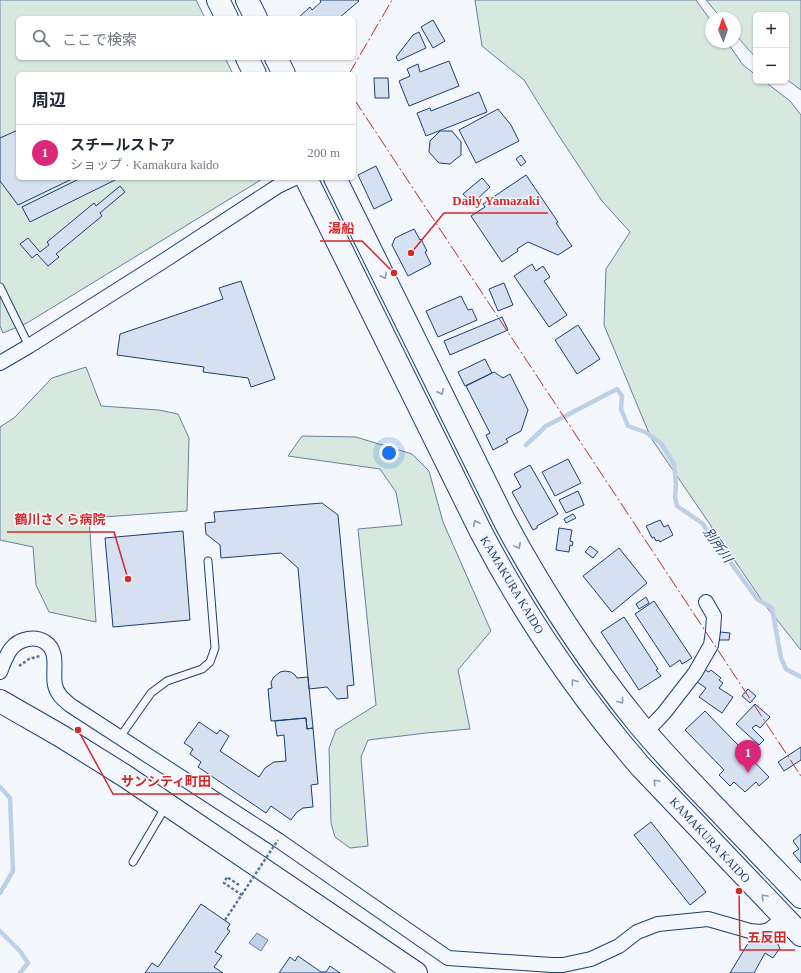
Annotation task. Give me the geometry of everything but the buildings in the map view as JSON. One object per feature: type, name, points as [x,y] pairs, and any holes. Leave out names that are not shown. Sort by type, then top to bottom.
[{"type":"main road","points":[[218,0],[226,16]]},
{"type":"main road","points":[[247,0],[255,16]]},
{"type":"main road","points":[[248,60],[254,72]]},
{"type":"main road","points":[[277,60],[283,72]]},
{"type":"main road","name":"KAMAKURA KAIDO","points":[[307,180],[498,565],[552,651],[618,740],[641,767],[801,935]]},
{"type":"main road","name":"KAMAKURA KAIDO","points":[[336,180],[505,522],[539,582],[574,637],[638,723],[696,788],[801,897]]},
{"type":"main road","points":[[0,701],[62,736],[167,804],[416,973]]},
{"type":"street","points":[[0,363],[172,255],[278,186],[291,180]]},
{"type":"street","points":[[646,732],[664,713],[695,673],[711,645],[714,631],[714,616],[706,602]]},
{"type":"street","points":[[0,672],[8,653],[14,644],[34,638],[44,641],[50,646],[54,654],[54,674],[56,686],[60,696],[70,705],[278,840],[448,958],[563,965],[591,959],[601,955],[619,946],[637,932],[658,924],[708,919],[750,931],[761,932],[769,930],[784,918]]},
{"type":"lane","points":[[0,287],[29,346]]},
{"type":"lane","points":[[120,737],[151,693],[167,681],[202,669],[210,662],[215,648],[208,561]]},
{"type":"lane","points":[[133,862],[167,804]]},
{"type":"path","points":[[17,669],[29,659],[54,654]]},
{"type":"path","points":[[225,920],[278,840]]},
{"type":"path","points":[[239,885],[227,877],[224,883],[242,894]]},
{"type":"shaded area","points":[[0,0],[196,0],[204,16],[16,16],[16,60],[226,60],[232,72],[16,72],[16,180],[261,180],[27,323],[3,333],[0,326]]},
{"type":"shaded area","points":[[475,0],[696,0],[705,13],[705,48],[731,48],[743,65],[753,73],[753,84],[768,84],[790,101],[801,115],[801,650],[765,605],[651,438],[604,325],[606,269],[630,232],[602,201],[524,80],[482,46]]},
{"type":"shaded area","points":[[706,0],[801,0],[801,90],[789,81],[789,12],[753,12],[753,55],[741,41],[741,12],[716,12]]},
{"type":"shaded area","points":[[86,367],[101,406],[159,410],[178,414],[189,438],[187,511],[89,518],[96,622],[49,612],[36,585],[33,547],[0,540],[0,427],[14,418],[52,378]]},
{"type":"shaded area","points":[[302,436],[356,437],[412,454],[429,471],[443,522],[491,631],[458,670],[470,729],[368,740],[361,757],[368,846],[350,848],[335,837],[331,823],[329,748],[336,730],[376,705],[358,529],[402,525],[396,492],[380,469],[288,456]]},
{"type":"water","points":[[257,933],[268,940],[261,951],[249,943]]},
{"type":"waterway","name":"別所川","points":[[526,445],[546,426],[617,389],[622,396],[621,409],[628,426],[645,432],[661,443],[674,464],[676,484],[675,497],[677,506],[702,523],[757,599],[772,608],[781,658],[786,669],[801,677]]},
{"type":"waterway","points":[[0,787],[10,798],[13,871],[0,893]]},
{"type":"waterway","points":[[0,931],[20,951],[28,963],[20,973]]},
{"type":"power","points":[[350,72],[392,0]]},
{"type":"power","points":[[356,102],[801,776]]},
{"type":"place","name":"Daily Yamazaki","points":[[411,253]]},
{"type":"place","name":"湯船","points":[[394,273]]},
{"type":"place","name":"鶴川さくら病院","points":[[128,579]]},
{"type":"place","name":"サンシティ町田","points":[[78,730]]},
{"type":"place","name":"スチールストア","points":[[748,773]]},
{"type":"place","name":"五反田","points":[[739,891]]}]
